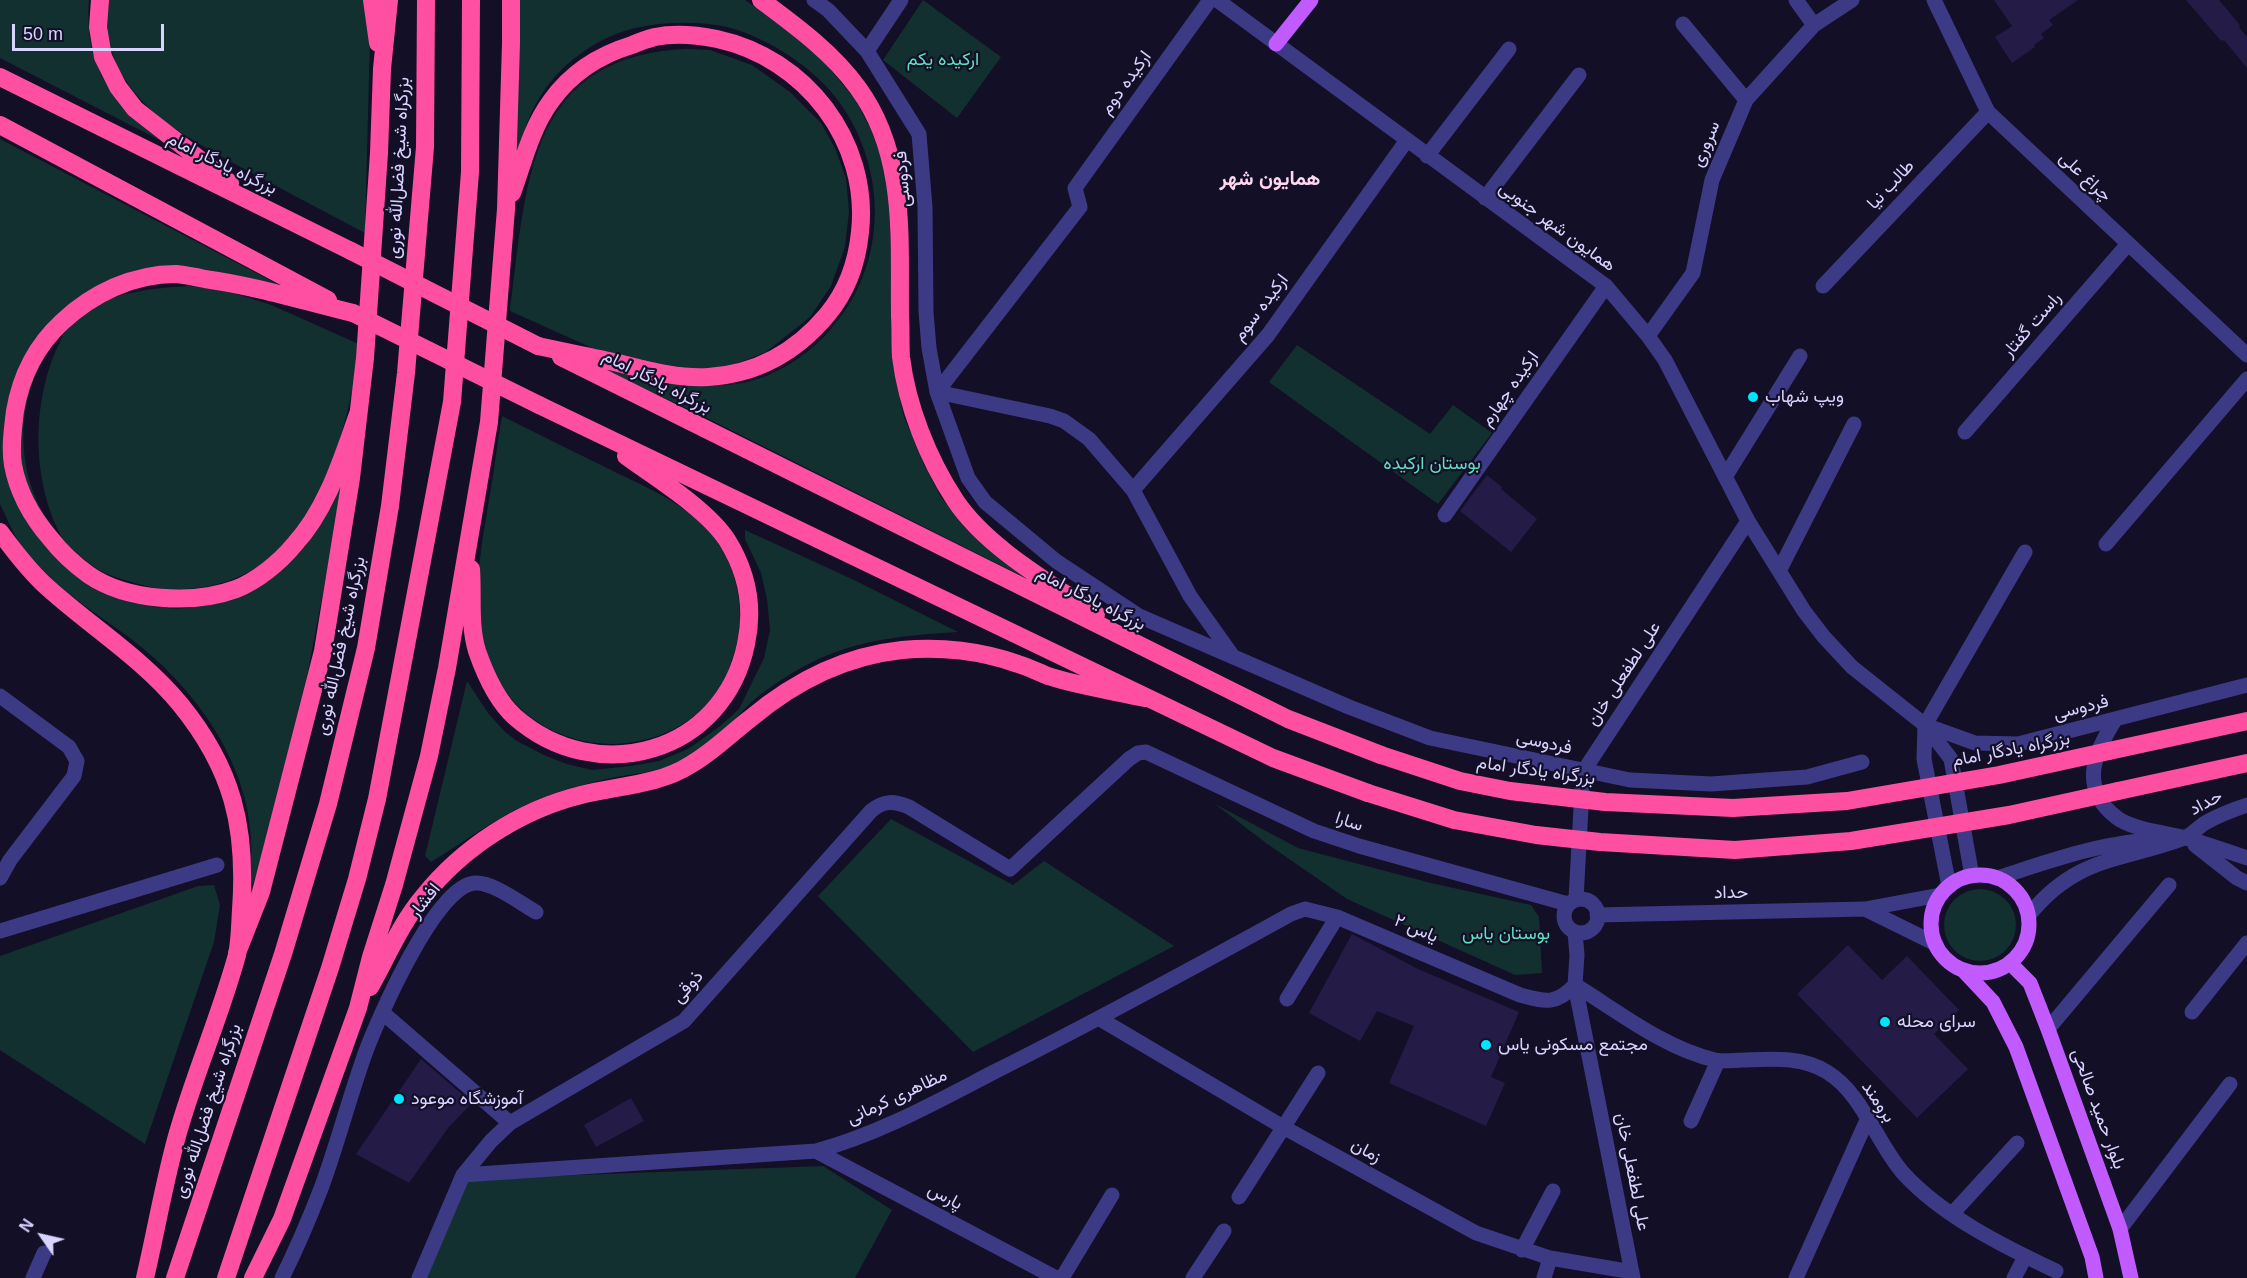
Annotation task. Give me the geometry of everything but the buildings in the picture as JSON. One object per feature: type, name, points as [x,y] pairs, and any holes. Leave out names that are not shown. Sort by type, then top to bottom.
[{"type":"highway","points":[[100,0],[98,27],[103,57],[117,87],[141,114],[257,205]]},
{"type":"highway","points":[[372,0],[382,69]]},
{"type":"highway","points":[[146,1278],[177,1136],[237,953],[261,892],[323,651],[351,478],[367,335],[382,69],[389,0]]},
{"type":"highway","name":"بزرگراه شیخ فضل‌الله نوری","points":[[175,1278],[286,944],[328,804],[366,648],[390,506],[406,373],[425,147],[426,0]]},
{"type":"highway","points":[[226,1278],[333,957],[357,879],[381,775],[452,402],[470,172],[471,0]]},
{"type":"highway","points":[[253,1278],[282,1219],[358,1008],[429,756],[447,668],[489,422],[506,209],[512,43],[511,0]]},
{"type":"highway","points":[[761,0],[816,43],[844,71],[859,89],[885,140],[895,176],[897,196],[901,357],[910,398],[923,437],[947,486],[973,522],[1018,562],[1157,656]]},
{"type":"highway","points":[[506,209],[536,126],[550,102],[568,80],[590,63],[622,48],[656,37],[697,35],[738,44],[762,55],[793,74],[821,102],[844,137],[853,160],[861,195],[862,220],[859,246],[850,277],[834,306],[813,331],[786,353],[762,366],[733,375],[706,377],[645,371],[538,346]]},
{"type":"highway","name":"بزرگراه یادگار امام","points":[[0,77],[1157,656],[1288,719],[1381,755],[1460,781],[1510,791],[1605,802],[1733,808],[1847,801],[1999,776],[2247,721]]},
{"type":"highway","points":[[0,125],[353,313],[1145,698],[1272,758],[1368,793],[1454,820],[1600,842],[1735,849],[1851,841],[2009,814],[2247,763]]},
{"type":"highway","points":[[353,313],[230,282],[176,274],[140,278],[107,289],[76,309],[50,333],[30,362],[16,406],[12,429],[13,464],[23,497],[39,526],[61,552],[91,576],[122,591],[154,598],[192,598],[236,589],[266,572],[295,545],[315,516],[334,480],[358,414]]},
{"type":"highway","points":[[469,538],[476,648],[497,697],[514,717],[552,741],[582,751],[626,755],[678,739],[702,723],[719,705],[733,684],[744,657],[749,632],[750,606],[745,579],[725,538],[707,518],[596,433]]},
{"type":"highway","points":[[0,532],[18,556],[46,586],[148,671],[179,703],[203,736],[217,761],[233,799],[238,818],[242,852],[242,888],[237,953]]},
{"type":"highway","points":[[358,1008],[407,920],[423,897],[466,853],[498,831],[536,810],[579,795],[662,777],[688,767],[716,749],[750,718],[778,697],[809,678],[837,666],[868,656],[903,650],[957,650],[994,657],[1049,676],[1145,698]]},
{"type":"main road","points":[[1276,44],[1311,0]]},
{"type":"main road","points":[[1963,970],[1989,972],[2010,963],[2020,952],[2026,940],[2029,915],[2018,892],[1997,878],[1985,875],[1972,876],[1960,879],[1945,891],[1931,919],[1936,945],[1943,955],[1963,970],[1993,1002],[2016,1047],[2092,1257],[2096,1278]]},
{"type":"main road","name":"بلوار حمید صالحی","points":[[2010,963],[2030,983],[2048,1029],[2120,1229],[2131,1278]]},
{"type":"street","name":"فردوسی","points":[[814,0],[828,10],[867,51],[919,134],[925,207],[926,312],[937,392],[968,478],[985,502],[1056,561],[1138,616],[1349,707],[1430,738],[1629,780],[1711,784],[1807,777],[1862,762]]},
{"type":"street","points":[[867,51],[901,0]]},
{"type":"street","name":"ارکیده دوم","points":[[937,392],[1080,207],[1075,188],[1210,0]]},
{"type":"street","name":"همایون‌ شهر جنوبی","points":[[1217,0],[1606,286],[1665,360],[1748,521],[1824,637],[1852,667],[1925,725]]},
{"type":"street","points":[[1796,0],[1814,25]]},
{"type":"street","name":"سروری","points":[[1648,336],[1693,273],[1712,180],[1746,100],[1814,25],[1852,0]]},
{"type":"street","name":"چراغ‌ علی","points":[[1934,0],[1988,112],[2247,355]]},
{"type":"street","points":[[1683,24],[1746,100]]},
{"type":"street","points":[[1427,156],[1509,49]]},
{"type":"street","points":[[1485,198],[1580,75]]},
{"type":"street","name":"طالب‌ نیا","points":[[1823,286],[1988,112]]},
{"type":"street","name":"ارکیده سوم","points":[[1133,490],[1268,335],[1407,140]]},
{"type":"street","name":"راست گفتار","points":[[1965,432],[2128,244]]},
{"type":"street","name":"ارکیده چهارم","points":[[1445,515],[1606,286]]},
{"type":"street","points":[[1725,477],[1800,356]]},
{"type":"street","points":[[2106,544],[2247,379]]},
{"type":"street","points":[[937,392],[1050,416],[1064,421],[1089,440],[1133,490],[1190,596],[1233,656]]},
{"type":"street","points":[[1779,571],[1854,424]]},
{"type":"street","name":"علی لطفعلی خان","points":[[1583,772],[1748,521]]},
{"type":"street","points":[[1945,891],[1924,759],[1925,725],[2025,552]]},
{"type":"street","name":"فردوسی","points":[[1925,725],[1975,743],[2018,744],[2247,685]]},
{"type":"street","points":[[0,696],[69,747],[77,761],[74,776],[10,860],[0,878]]},
{"type":"street","points":[[2115,720],[2101,742],[2094,761],[2092,777],[2097,796],[2116,818],[2247,858]]},
{"type":"street","points":[[1925,725],[1951,759],[1972,876]]},
{"type":"street","name":"سارا","points":[[1130,759],[1138,753],[1152,754],[1314,831],[1359,846],[1572,902]]},
{"type":"street","name":"ذوقی","points":[[419,1278],[463,1174],[491,1141],[510,1123],[684,1021],[877,805],[887,801],[909,807],[1010,869],[1130,759]]},
{"type":"street","points":[[1572,902],[1583,772]]},
{"type":"street","name":"حداد","points":[[2185,838],[2203,824],[2247,805]]},
{"type":"street","points":[[2029,915],[2043,898],[2070,876],[2098,863],[2185,838]]},
{"type":"street","points":[[1997,878],[2101,845],[2134,840],[2185,838],[2237,878],[2247,883]]},
{"type":"street","points":[[0,931],[217,866]]},
{"type":"street","name":"افشار","points":[[282,1278],[322,1186],[366,1052],[419,941],[435,915],[459,888],[474,883],[489,885],[536,912]]},
{"type":"street","points":[[2048,1029],[2169,885]]},
{"type":"street","name":"حداد","points":[[1598,915],[1865,909],[1945,891]]},
{"type":"street","points":[[1582,899],[1592,903],[1598,915],[1596,923],[1589,931],[1575,932],[1566,926],[1564,920],[1565,909],[1572,902],[1582,899]]},
{"type":"street","name":"یاس ۲","points":[[1305,909],[1337,917],[1539,1000],[1554,1001],[1565,996],[1575,985]]},
{"type":"street","name":"مظاهری کرمانی","points":[[463,1174],[816,1151],[840,1144],[886,1127],[1100,1019],[1291,914],[1305,909]]},
{"type":"street","points":[[1865,909],[1936,945]]},
{"type":"street","points":[[1287,999],[1337,917]]},
{"type":"street","name":"علی لطفعلی خان","points":[[1575,932],[1577,955],[1575,985],[1633,1275]]},
{"type":"street","points":[[2192,1012],[2247,943]]},
{"type":"street","name":"برومند","points":[[1575,985],[1669,1042],[1719,1061],[1773,1059],[1811,1064],[1838,1080],[1851,1094],[1903,1173],[1952,1214],[2025,1257],[2056,1271]]},
{"type":"street","points":[[383,1013],[510,1123]]},
{"type":"street","name":"زمان","points":[[1100,1019],[1283,1127],[1476,1233],[1550,1258],[1633,1275]]},
{"type":"street","points":[[1691,1121],[1719,1061]]},
{"type":"street","points":[[1239,1197],[1318,1073]]},
{"type":"street","points":[[2120,1229],[2230,1084]]},
{"type":"street","points":[[1796,1278],[1867,1120]]},
{"type":"street","points":[[1952,1214],[2017,1143]]},
{"type":"street","name":"پارس","points":[[816,1151],[1056,1278]]},
{"type":"street","points":[[1522,1250],[1553,1191]]},
{"type":"street","points":[[1062,1278],[1112,1195]]},
{"type":"street","points":[[1194,1278],[1224,1231]]},
{"type":"street","points":[[33,1278],[44,1253]]},
{"type":"street","points":[[2014,1278],[2025,1257]]},
{"type":"street","points":[[1544,1278],[1550,1258]]},
{"type":"green space","points":[[0,0],[89,0],[90,39],[96,63],[107,86],[127,109],[175,148],[0,58]]},
{"type":"green space","points":[[108,0],[365,0],[370,37],[365,233],[198,143],[149,108],[130,86],[116,62],[108,33]]},
{"type":"green space","points":[[519,0],[745,0],[794,35],[824,62],[855,99],[883,161],[889,195],[895,377],[904,417],[924,465],[941,497],[964,527],[1026,578],[699,414],[600,368],[670,383],[706,386],[754,380],[778,371],[800,357],[828,332],[846,309],[860,283],[869,256],[874,228],[874,200],[870,171],[862,144],[849,117],[830,90],[805,67],[776,48],[746,33],[722,26],[683,23],[658,24],[627,30],[608,37],[575,58],[547,87],[536,103],[522,139],[515,170]]},
{"type":"green space","name":"ارکیده یکم","points":[[923,0],[1001,57],[957,118],[883,60]]},
{"type":"green space","points":[[686,49],[710,50],[752,65],[790,92],[821,123],[835,148],[846,178],[849,212],[845,247],[831,286],[810,317],[766,352],[731,366],[694,369],[610,356],[510,311],[522,219],[531,175],[544,136],[564,102],[593,75],[633,57]]},
{"type":"green space","points":[[0,139],[279,285],[196,269],[162,267],[145,269],[97,293],[64,335],[44,388],[39,446],[48,503],[72,554],[111,591],[165,608],[209,605],[250,591],[269,580],[286,566],[315,532],[345,477],[308,671],[272,831],[249,894],[251,839],[247,809],[228,753],[213,727],[195,702],[154,658],[40,569],[18,541],[0,504]]},
{"type":"green space","points":[[190,286],[219,289],[269,304],[361,345],[346,418],[334,456],[319,492],[300,525],[276,553],[246,574],[209,586],[161,589],[103,572],[64,541],[47,519],[34,493],[26,466],[23,437],[26,408],[34,380],[46,354],[64,331],[86,312],[110,299],[136,292]]},
{"type":"green space","name":"بوستان ارکیده","points":[[1297,345],[1430,434],[1453,405],[1492,433],[1438,504],[1269,382]]},
{"type":"green space","points":[[502,416],[667,498],[698,520],[722,549],[737,587],[740,613],[737,640],[725,680],[709,702],[689,720],[665,733],[640,741],[613,744],[586,742],[560,734],[536,721],[525,713],[499,682],[488,657],[481,631],[478,582]]},
{"type":"green space","points":[[745,530],[854,580],[958,632],[875,641],[827,655],[804,666],[755,699],[720,735],[689,757],[663,768],[616,777],[546,796],[496,821],[431,862],[425,856],[467,681],[488,713],[505,732],[517,741],[567,764],[592,770],[659,761],[688,749],[719,727],[739,709],[764,658],[770,630],[767,599],[761,573],[745,539]]},
{"type":"green space","name":"بوستان یاس","points":[[1215,804],[1298,848],[1431,883],[1531,905],[1539,917],[1542,973],[1515,975],[1347,899],[1266,843]]},
{"type":"green space","points":[[891,819],[1013,885],[1044,861],[1174,946],[973,1052],[818,896]]},
{"type":"green space","points":[[214,885],[220,905],[214,942],[145,1144],[0,1050],[0,956],[198,886]]},
{"type":"green space","points":[[1987,889],[2006,899],[2014,911],[2016,925],[2014,939],[2006,951],[1994,959],[1973,961],[1954,951],[1946,939],[1944,918],[1954,899],[1966,891]]},
{"type":"green space","points":[[823,1166],[892,1210],[855,1278],[426,1278],[468,1179]]},
{"type":"place","name":"ویپ شهاب","points":[[1753,397]]},
{"type":"place","name":"سرای محله","points":[[1885,1022]]},
{"type":"place","name":"مجتمع مسکونی یاس","points":[[1486,1045]]},
{"type":"place","name":"آموزشگاه موعود","points":[[399,1099]]},
{"type":"district","name":"همایون شهر","points":[[1270,179]]}]
